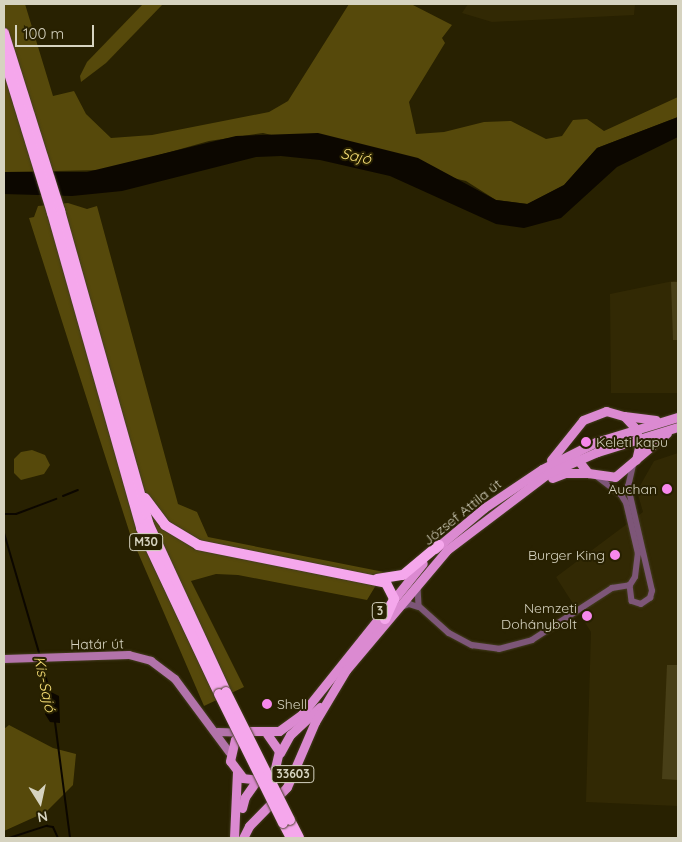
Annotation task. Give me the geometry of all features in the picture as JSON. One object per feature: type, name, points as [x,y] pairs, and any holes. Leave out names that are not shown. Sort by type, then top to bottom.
[{"type":"highway","name":"M30","points":[[4,32],[129,463],[159,550],[222,693]]},
{"type":"highway","name":"M30","points":[[4,56],[28,117]]},
{"type":"highway","name":"M30","points":[[56,212],[141,528],[287,821],[300,838]]},
{"type":"highway","points":[[129,463],[153,512],[188,542],[372,580],[388,585],[394,595],[385,619]]},
{"type":"highway","points":[[372,580],[403,575],[443,547]]},
{"type":"highway","name":"M30","points":[[287,821],[291,838]]},
{"type":"main road","points":[[542,469],[594,413],[606,411],[624,416],[677,417]]},
{"type":"main road","points":[[624,416],[635,428],[639,438],[634,462]]},
{"type":"main road","name":"József Attila út","points":[[267,734],[295,720],[329,683],[394,595],[443,547],[542,469],[635,428],[677,417]]},
{"type":"main road","points":[[522,492],[559,474],[615,477],[677,427]]},
{"type":"main road","name":"József Attila út","points":[[327,699],[367,642],[443,547],[574,456],[677,427]]},
{"type":"main road","points":[[575,432],[574,456],[592,475]]},
{"type":"main road","name":"Határ út","points":[[4,659],[119,656],[146,659],[166,670],[218,732],[229,752]]},
{"type":"main road","name":"3","points":[[238,838],[245,797],[257,780],[273,772],[290,735],[327,699]]},
{"type":"main road","name":"33603","points":[[243,838],[249,826],[287,786],[327,699]]},
{"type":"main road","points":[[218,732],[228,735],[244,733]]},
{"type":"main road","points":[[234,838],[238,802],[237,772],[229,752],[235,740],[244,733]]},
{"type":"main road","name":"3","points":[[244,733],[267,734]]},
{"type":"main road","points":[[267,734],[276,743],[279,756]]},
{"type":"main road","points":[[237,772],[246,779],[257,780]]},
{"type":"street","points":[[592,475],[621,495],[626,504],[638,545],[628,593],[634,603],[645,603],[652,594],[628,487],[634,462]]},
{"type":"street","points":[[421,608],[416,599],[418,588],[443,547]]},
{"type":"street","points":[[367,642],[400,608],[409,604],[421,608],[462,642],[504,649],[532,640],[604,592],[631,583],[648,583]]},
{"type":"street","points":[[604,592],[628,593]]},
{"type":"shaded area","points":[[4,4],[25,4],[53,96],[74,91],[86,114],[111,138],[152,135],[269,112],[288,101],[349,4],[411,4],[452,25],[442,38],[445,43],[409,102],[416,134],[444,132],[484,122],[511,121],[546,139],[562,136],[573,120],[587,119],[604,131],[678,97],[678,117],[597,148],[564,185],[528,204],[496,200],[466,181],[263,133],[209,141],[106,170],[4,172]]},
{"type":"shaded area","points":[[143,4],[163,4],[106,63],[81,82],[80,76],[87,62]]},
{"type":"shaded area","points":[[468,4],[635,4],[634,15],[492,22],[462,13]]},
{"type":"shaded area","points":[[68,203],[87,209],[97,206],[178,504],[197,512],[208,537],[384,572],[367,600],[238,575],[216,574],[191,581],[244,687],[204,706],[130,534],[29,218],[34,217],[38,206]]},
{"type":"shaded area","points":[[678,280],[678,393],[611,393],[610,294]]},
{"type":"shaded area","points":[[32,450],[45,455],[50,465],[44,474],[21,480],[14,473],[14,459],[21,452]]},
{"type":"shaded area","points":[[678,453],[678,806],[586,802],[591,632],[556,577],[643,512],[637,491],[654,461]]},
{"type":"shaded area","points":[[9,725],[53,748],[76,754],[73,785],[46,812],[4,831],[4,729]]},
{"type":"water","name":"Sajó","points":[[678,117],[678,137],[617,167],[561,218],[524,228],[496,224],[390,176],[320,160],[281,156],[256,157],[122,191],[72,196],[4,194],[4,172],[87,172],[236,136],[318,133],[418,158],[496,200],[527,204],[564,185],[597,148]]},
{"type":"water","points":[[47,690],[59,696],[60,723],[50,722],[45,714],[47,704],[43,697]]},
{"type":"building","points":[[671,282],[678,282],[678,340],[673,340]]},
{"type":"building","points":[[667,665],[678,665],[678,780],[662,779]]},
{"type":"waterway","points":[[63,496],[78,490]]},
{"type":"waterway","points":[[4,514],[16,514],[56,499]]},
{"type":"waterway","name":"Kis-Sajó","points":[[4,533],[40,656]]},
{"type":"waterway","name":"Kis-Sajó","points":[[41,661],[50,692]]},
{"type":"waterway","name":"Kis-Sajó","points":[[55,722],[70,838]]},
{"type":"waterway","points":[[9,838],[47,826],[53,827],[58,838]]},
{"type":"place","name":"Keleti kapu","points":[[586,442]]},
{"type":"place","name":"Auchan","points":[[667,489]]},
{"type":"place","name":"Burger King","points":[[615,555]]},
{"type":"place","name":"Nemzeti Dohánybolt","points":[[587,616]]},
{"type":"place","name":"Shell","points":[[267,704]]}]
